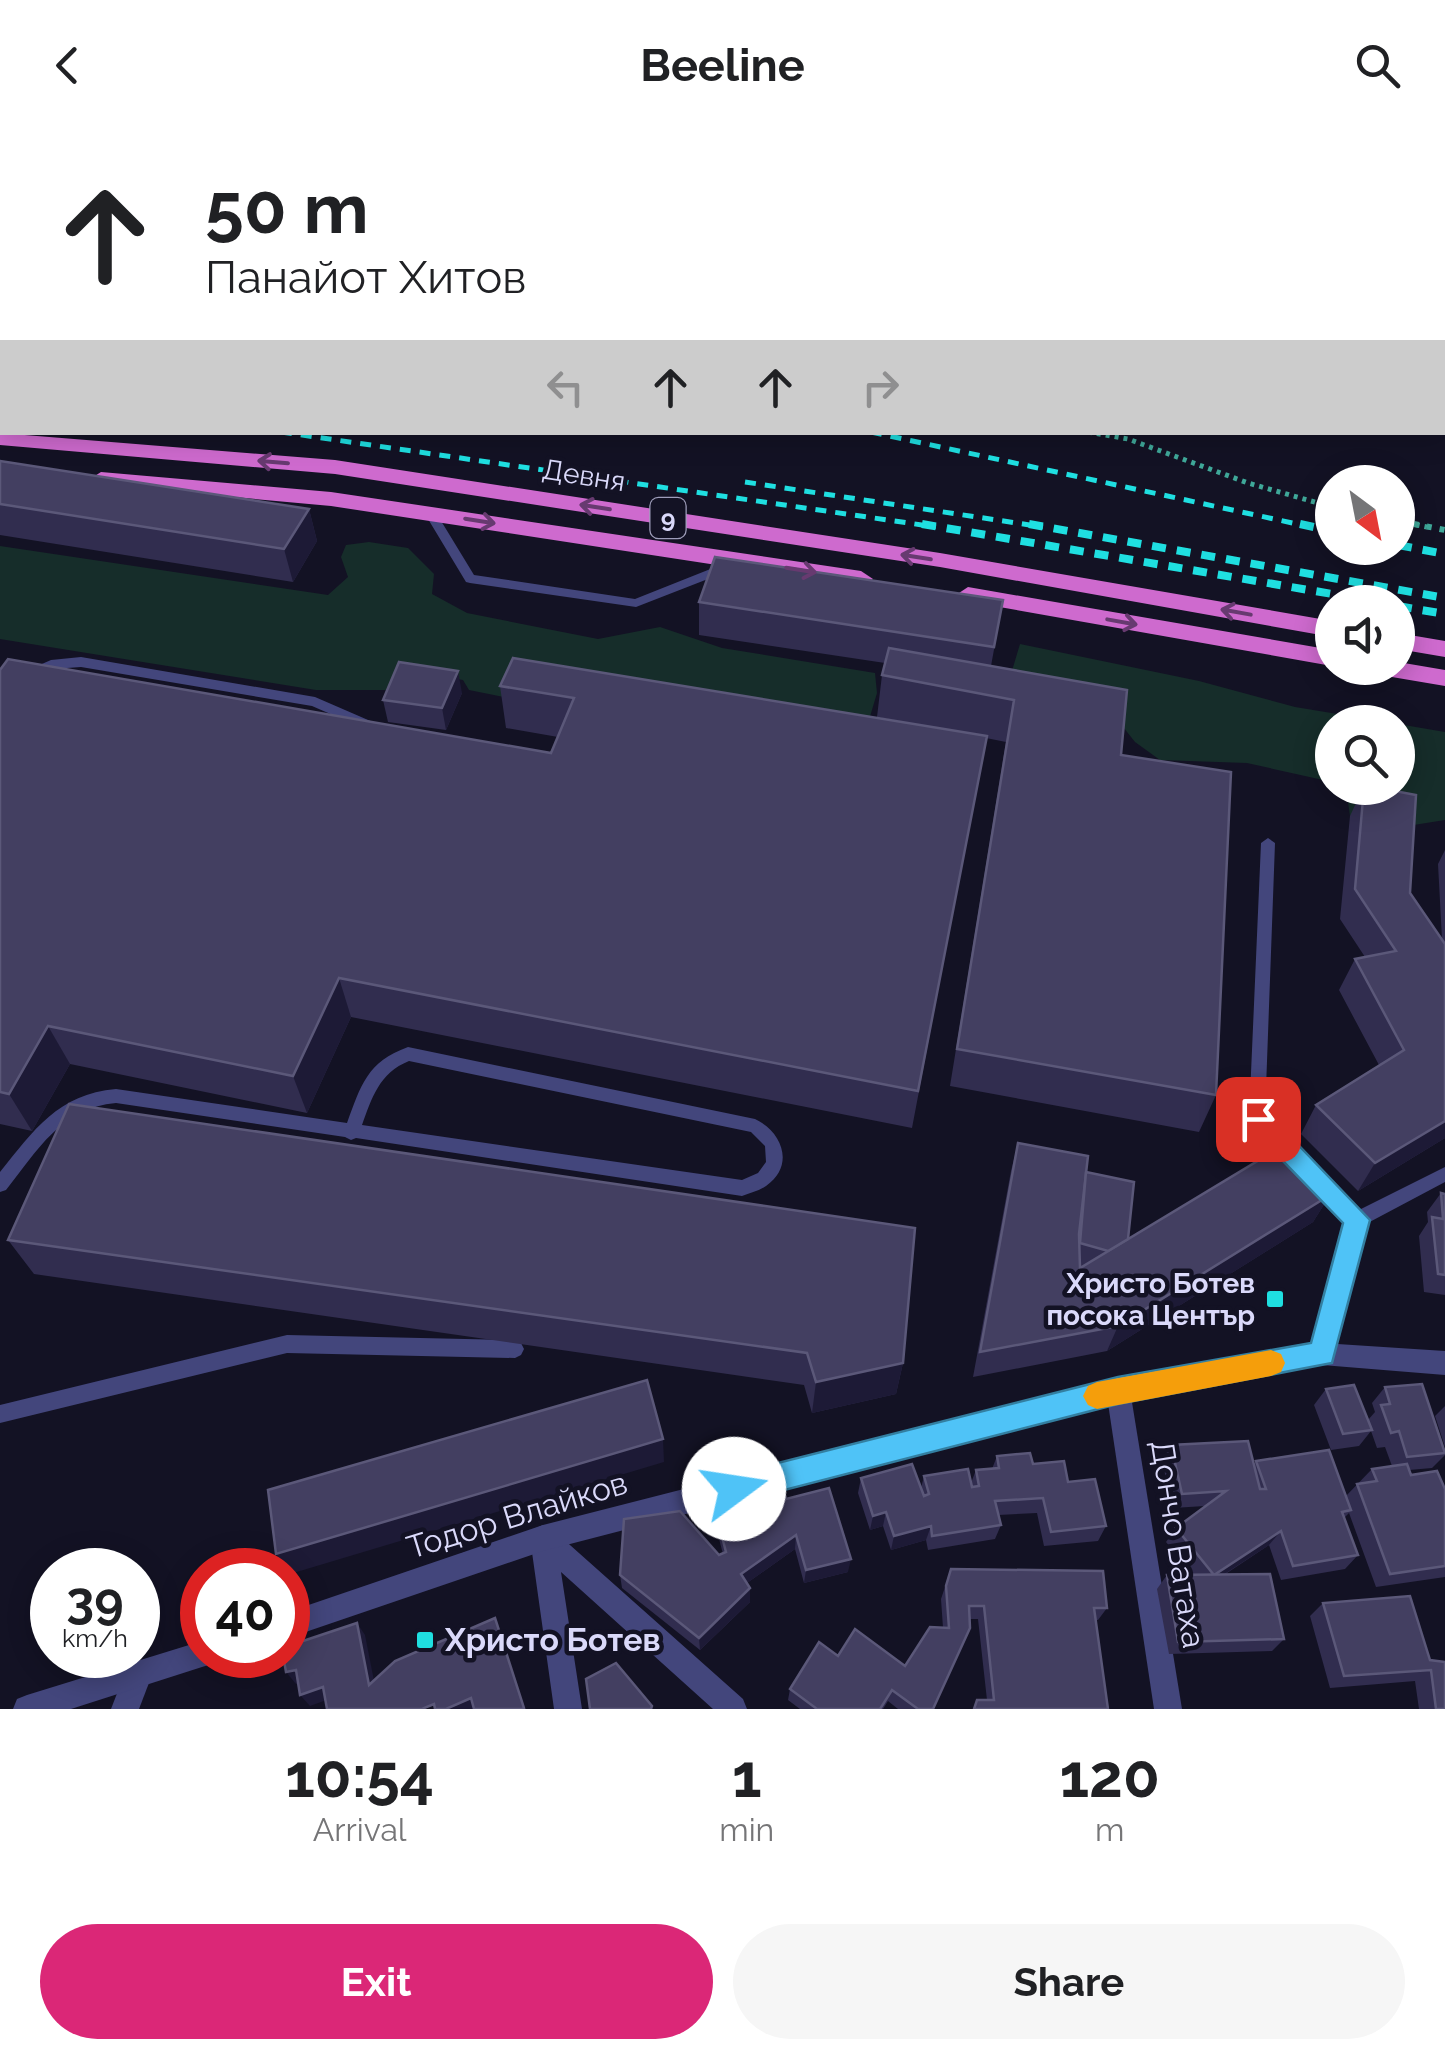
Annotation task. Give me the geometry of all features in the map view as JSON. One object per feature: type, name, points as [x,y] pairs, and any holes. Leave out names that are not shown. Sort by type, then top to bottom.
[{"type":"highway","name":"Девня","points":[[0,439],[334,467],[940,560],[1315,626]]},
{"type":"highway","name":"9","points":[[78,477],[332,499],[892,584]]},
{"type":"highway","points":[[948,592],[1315,655]]},
{"type":"highway","points":[[1415,643],[1445,649]]},
{"type":"highway","points":[[1415,673],[1445,678]]},
{"type":"street","name":"Тодор Влайков","points":[[310,1617],[543,1538],[1118,1390],[1322,1354],[1445,1364]]},
{"type":"street","name":"Дончо Ватаха","points":[[1118,1390],[1168,1709]]},
{"type":"street","points":[[543,1538],[568,1709]]},
{"type":"street","points":[[543,1538],[733,1709]]},
{"type":"street","points":[[27,1709],[128,1678]]},
{"type":"street","points":[[125,1709],[137,1678]]},
{"type":"lane","points":[[432,514],[470,579],[636,602],[743,561]]},
{"type":"lane","points":[[22,680],[51,665],[81,662],[315,702],[383,732]]},
{"type":"lane","points":[[1268,844],[1258,1119],[1357,1220]]},
{"type":"lane","points":[[0,1184],[58,1116],[70,1106],[101,1095],[352,1133],[742,1188],[762,1182],[778,1155],[770,1138],[755,1126],[408,1054],[387,1061],[375,1073],[352,1133]]},
{"type":"lane","points":[[1322,1354],[1357,1220],[1445,1174]]},
{"type":"lane","points":[[0,1414],[287,1344],[515,1350]]},
{"type":"path","points":[[1105,435],[1128,439],[1248,483],[1315,502]]},
{"type":"path","points":[[1415,524],[1445,530]]},
{"type":"green space","points":[[369,542],[408,548],[434,574],[432,594],[467,613],[598,639],[660,627],[722,648],[875,673],[877,693],[858,757],[519,700],[469,690],[463,680],[399,669],[386,690],[316,690],[0,639],[0,546],[328,595],[348,577],[341,557],[346,545]]},
{"type":"green space","points":[[1020,644],[1199,681],[1315,710],[1315,778],[1247,763],[1160,760],[1135,742],[1116,718],[1011,674]]},
{"type":"green space","points":[[1415,727],[1445,732],[1445,820],[1401,827],[1350,816],[1348,805],[1415,805]]},
{"type":"building","points":[[0,461],[309,509],[284,549],[0,504]]},
{"type":"building","points":[[715,557],[1003,600],[994,647],[699,602]]},
{"type":"building","points":[[889,648],[1127,690],[1121,755],[1231,772],[1216,1095],[957,1049],[1014,700],[882,675]]},
{"type":"building","points":[[513,658],[987,736],[918,1091],[339,978],[293,1076],[48,1026],[9,1094],[0,1092],[0,670],[8,659],[551,753],[574,698],[500,686]]},
{"type":"building","points":[[399,662],[458,671],[442,708],[383,700]]},
{"type":"building","points":[[1416,795],[1410,893],[1445,944],[1445,1121],[1375,1163],[1316,1105],[1404,1050],[1355,959],[1396,951],[1355,889],[1362,805],[1415,805]]},
{"type":"building","points":[[69,1104],[915,1228],[903,1363],[816,1382],[807,1353],[8,1240]]},
{"type":"building","points":[[1018,1143],[1088,1156],[1079,1234],[1080,1268],[1284,1145],[1330,1195],[1118,1326],[980,1352]]},
{"type":"building","points":[[1086,1172],[1134,1182],[1128,1239],[1108,1251],[1080,1243]]},
{"type":"building","points":[[1441,1193],[1445,1194],[1445,1275],[1438,1274],[1432,1217],[1443,1219]]},
{"type":"building","points":[[647,1380],[663,1439],[296,1548],[275,1548],[268,1490]]},
{"type":"building","points":[[1422,1384],[1445,1453],[1407,1457],[1399,1431],[1391,1433],[1381,1405],[1390,1404],[1385,1387]]},
{"type":"building","points":[[1354,1385],[1372,1430],[1343,1434],[1326,1389]]},
{"type":"building","points":[[1248,1441],[1260,1489],[1266,1489],[1256,1461],[1329,1450],[1351,1510],[1342,1512],[1358,1555],[1293,1566],[1281,1531],[1214,1575],[1176,1528],[1226,1491],[1182,1494],[1171,1445]]},
{"type":"building","points":[[1030,1453],[1033,1464],[1064,1461],[1068,1482],[1095,1479],[1106,1526],[1051,1532],[1043,1498],[995,1501],[1001,1525],[932,1536],[931,1526],[894,1536],[886,1512],[873,1516],[861,1478],[912,1464],[924,1496],[929,1494],[924,1476],[968,1469],[972,1487],[979,1486],[976,1470],[999,1468],[997,1456]]},
{"type":"building","points":[[1407,1464],[1411,1475],[1437,1471],[1445,1489],[1445,1566],[1390,1574],[1357,1484],[1377,1481],[1372,1469]]},
{"type":"building","points":[[829,1488],[851,1559],[806,1570],[796,1535],[741,1574],[750,1588],[699,1638],[620,1575],[624,1519],[680,1511],[719,1555],[726,1552],[714,1506],[784,1492],[786,1499]]},
{"type":"building","points":[[951,1569],[1103,1571],[1107,1608],[1094,1608],[1108,1709],[974,1709],[977,1700],[994,1700],[984,1606],[969,1606],[970,1628],[933,1709],[918,1709],[892,1690],[880,1709],[817,1709],[790,1689],[819,1642],[838,1656],[855,1629],[905,1666],[930,1627],[949,1628],[946,1586]]},
{"type":"building","points":[[1270,1574],[1284,1639],[1178,1642],[1167,1575]]},
{"type":"building","points":[[1410,1596],[1430,1660],[1445,1662],[1445,1709],[1436,1709],[1431,1670],[1344,1676],[1323,1603]]},
{"type":"building","points":[[495,1618],[524,1708],[474,1709],[471,1698],[446,1709],[435,1709],[434,1704],[422,1709],[327,1709],[323,1687],[300,1695],[297,1678],[310,1678],[310,1639],[357,1623],[369,1685],[395,1661]]},
{"type":"building","points":[[616,1663],[651,1709],[590,1709],[586,1679]]},
{"type":"railway","points":[[302,435],[936,527]]},
{"type":"railway","points":[[885,435],[1311,527]]},
{"type":"railway","points":[[745,482],[1043,527]]},
{"type":"railway","points":[[922,524],[1315,591]]},
{"type":"railway","points":[[1029,524],[1445,598]]},
{"type":"railway","points":[[1300,524],[1315,527]]},
{"type":"railway","points":[[1415,548],[1445,554]]},
{"type":"railway","points":[[1415,609],[1445,614]]},
{"type":"slow traffic","points":[[1097,1396],[1271,1363]]},
{"type":"place","name":"Христо Ботев посока Център","points":[[1275,1299]]},
{"type":"place","name":"Христо Ботев","points":[[425,1640]]},
{"type":"route","points":[[734,1489],[1118,1390],[1322,1354],[1357,1220],[1258,1119]]}]
